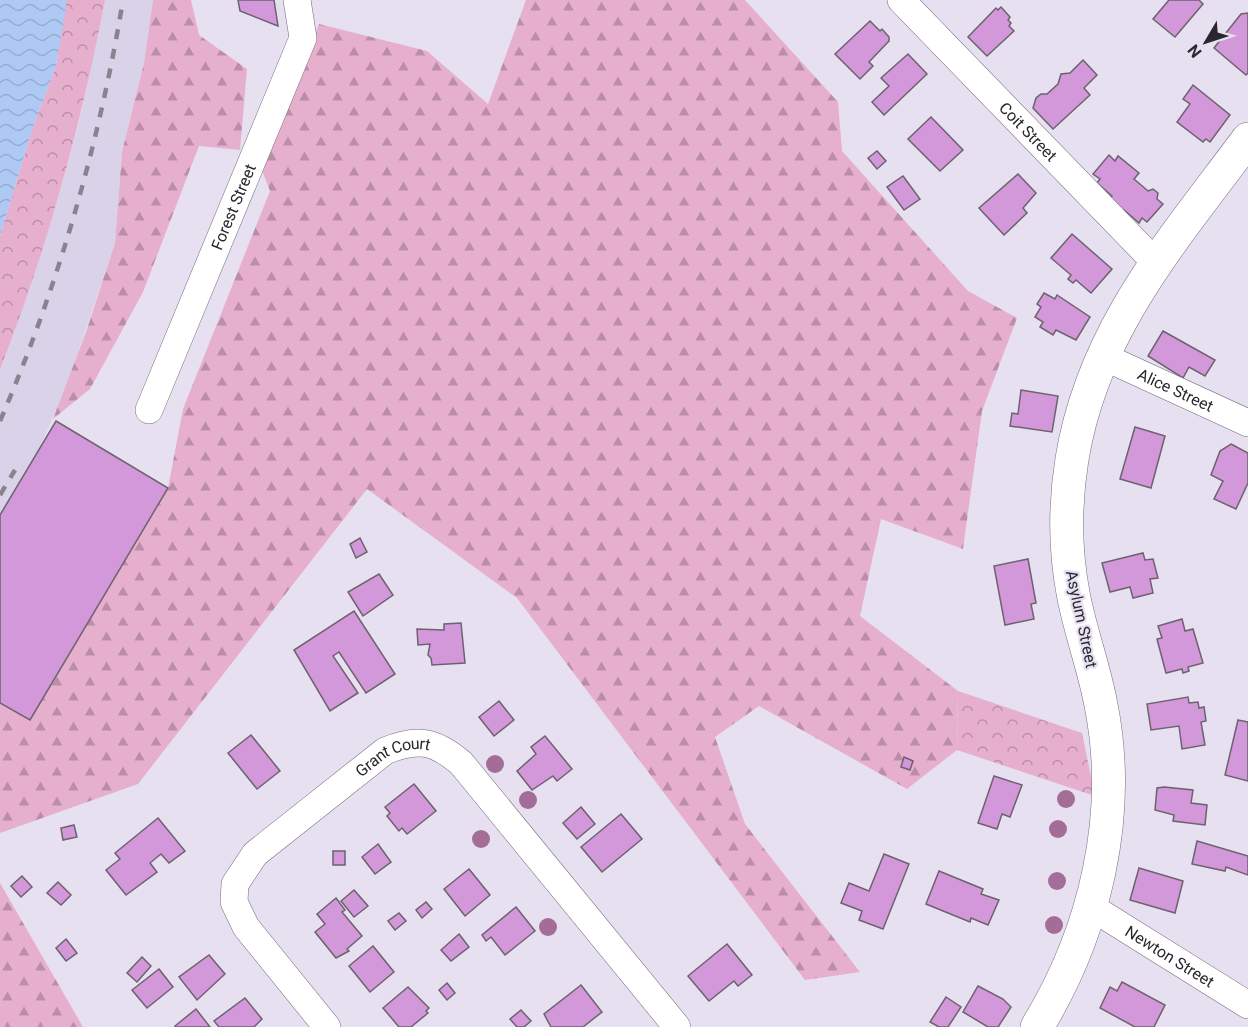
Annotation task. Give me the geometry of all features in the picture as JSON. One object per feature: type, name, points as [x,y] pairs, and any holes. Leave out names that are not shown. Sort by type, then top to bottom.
[{"type":"street","name":"Forest Street","points":[[149,410],[303,38],[297,0]]},
{"type":"street","name":"Coit Street","points":[[901,0],[1156,263]]},
{"type":"street","name":"Asylum Street","points":[[1037,1027],[1064,979],[1091,907],[1103,846],[1108,800],[1108,749],[1101,703],[1073,592],[1067,507],[1078,430],[1102,356],[1125,309],[1156,263],[1248,139]]},
{"type":"street","name":"Alice Street","points":[[1102,356],[1248,423]]},
{"type":"street","name":"Grant Court","points":[[327,1027],[246,927],[234,902],[235,884],[255,854],[385,751],[406,743],[428,743],[447,751],[461,762],[677,1027]]},
{"type":"street","name":"Newton Street","points":[[1091,907],[1248,1005]]},
{"type":"shaded area","points":[[105,0],[153,0],[144,63],[122,152],[115,243],[65,390],[0,537],[0,369],[32,282],[63,182],[81,114]]},
{"type":"green space","points":[[66,0],[105,0],[74,141],[48,233],[0,369],[0,236],[32,130],[56,66]]},
{"type":"green space","points":[[153,0],[191,0],[199,35],[247,69],[240,150],[199,146],[143,292],[90,389],[53,419],[86,332],[115,243],[122,152],[144,63]]},
{"type":"green space","points":[[526,0],[745,0],[838,102],[842,151],[968,291],[1017,318],[982,411],[963,549],[881,519],[860,616],[958,691],[957,750],[907,789],[759,706],[715,737],[745,824],[860,972],[805,980],[517,598],[367,489],[138,784],[0,833],[0,703],[30,720],[168,488],[183,409],[270,191],[260,165],[319,24],[427,51],[488,104]]},
{"type":"green space","points":[[958,691],[1082,733],[1095,796],[957,750]]},
{"type":"green space","points":[[0,883],[83,1027],[0,1027]]},
{"type":"water","points":[[0,0],[66,0],[66,8],[56,66],[32,130],[0,236]]},
{"type":"building","points":[[238,0],[274,0],[278,26],[240,11]]},
{"type":"building","points":[[1169,0],[1199,0],[1203,4],[1175,37],[1153,19]]},
{"type":"building","points":[[1001,7],[1010,17],[1009,26],[1014,31],[987,56],[968,37],[996,8],[998,10]]},
{"type":"building","points":[[1248,13],[1248,73],[1246,75],[1214,48],[1241,14]]},
{"type":"building","points":[[870,21],[880,31],[882,29],[889,37],[889,41],[869,62],[873,66],[860,79],[835,54]]},
{"type":"building","points":[[908,54],[927,74],[884,115],[872,102],[889,86],[881,78]]},
{"type":"building","points":[[1083,60],[1097,75],[1084,88],[1090,95],[1053,129],[1033,108],[1036,98],[1041,94],[1047,94],[1058,84],[1061,74],[1070,73]]},
{"type":"building","points":[[1193,85],[1230,115],[1210,142],[1206,139],[1203,142],[1177,122],[1190,104],[1183,99]]},
{"type":"building","points":[[931,117],[963,150],[940,171],[908,139]]},
{"type":"building","points":[[877,151],[886,161],[877,169],[868,158]]},
{"type":"building","points":[[1109,155],[1115,161],[1118,156],[1139,173],[1134,179],[1148,191],[1153,189],[1158,193],[1157,199],[1163,204],[1147,222],[1142,218],[1139,223],[1124,210],[1122,212],[1110,198],[1112,196],[1097,183],[1100,179],[1093,174]]},
{"type":"building","points":[[1018,174],[1036,193],[1023,208],[1027,213],[1004,235],[979,208]]},
{"type":"building","points":[[903,176],[920,199],[904,210],[887,187]]},
{"type":"building","points":[[1072,234],[1112,269],[1091,293],[1076,280],[1073,283],[1068,279],[1071,275],[1051,258]]},
{"type":"building","points":[[1044,293],[1055,299],[1057,295],[1090,317],[1076,340],[1056,330],[1053,335],[1040,327],[1043,322],[1035,317],[1041,307],[1037,304]]},
{"type":"building","points":[[1163,331],[1215,360],[1205,376],[1189,367],[1183,378],[1148,356]]},
{"type":"building","points":[[1021,390],[1058,396],[1052,432],[1010,426],[1012,413],[1018,414]]},
{"type":"building","points":[[56,421],[168,488],[30,720],[0,703],[0,515]]},
{"type":"building","points":[[1135,427],[1165,436],[1151,488],[1120,479]]},
{"type":"building","points":[[1231,444],[1248,453],[1248,483],[1236,509],[1214,499],[1223,481],[1211,475],[1220,451]]},
{"type":"building","points":[[360,538],[367,552],[356,558],[350,544]]},
{"type":"building","points":[[1143,553],[1145,560],[1153,559],[1158,578],[1150,579],[1153,593],[1133,598],[1130,587],[1110,592],[1102,563]]},
{"type":"building","points":[[1028,559],[1036,603],[1031,604],[1034,619],[1005,625],[994,566]]},
{"type":"building","points":[[379,574],[393,595],[363,616],[348,592]]},
{"type":"building","points":[[354,611],[395,674],[366,693],[339,652],[333,656],[358,693],[330,711],[294,650]]},
{"type":"building","points":[[1182,619],[1185,631],[1193,629],[1203,663],[1188,667],[1189,671],[1183,673],[1182,669],[1166,673],[1157,639],[1162,638],[1158,626]]},
{"type":"building","points":[[461,623],[465,663],[432,665],[428,655],[430,644],[418,645],[417,629],[444,630],[444,624]]},
{"type":"building","points":[[1188,697],[1189,703],[1198,702],[1199,708],[1204,707],[1206,721],[1201,722],[1205,745],[1182,749],[1179,726],[1151,730],[1147,704]]},
{"type":"building","points":[[499,701],[514,720],[494,736],[479,717]]},
{"type":"building","points":[[1238,720],[1248,722],[1248,781],[1225,775]]},
{"type":"building","points":[[251,735],[280,771],[257,789],[228,753]]},
{"type":"building","points":[[545,736],[572,769],[557,781],[553,776],[532,790],[517,771],[536,754],[531,747]]},
{"type":"building","points":[[904,757],[913,761],[910,770],[901,767]]},
{"type":"building","points":[[994,776],[1022,785],[1010,817],[1002,814],[997,829],[978,823]]},
{"type":"building","points":[[414,784],[436,811],[407,834],[402,828],[399,831],[387,816],[390,813],[385,807]]},
{"type":"building","points":[[1157,788],[1193,790],[1191,803],[1207,805],[1205,825],[1173,821],[1174,815],[1155,810]]},
{"type":"building","points":[[581,807],[595,824],[577,839],[563,823]]},
{"type":"building","points":[[621,814],[642,839],[602,872],[581,847]]},
{"type":"building","points":[[158,818],[185,851],[169,863],[161,854],[150,863],[157,872],[126,895],[106,870],[120,859],[115,853]]},
{"type":"building","points":[[74,825],[77,837],[63,840],[61,828]]},
{"type":"building","points":[[1197,841],[1248,856],[1248,875],[1226,867],[1225,871],[1192,864]]},
{"type":"building","points":[[378,844],[391,862],[375,874],[362,857]]},
{"type":"building","points":[[333,851],[345,851],[345,865],[333,865]]},
{"type":"building","points":[[884,854],[909,864],[883,929],[859,920],[862,911],[841,903],[849,883],[869,891]]},
{"type":"building","points":[[1139,868],[1183,881],[1175,913],[1130,900]]},
{"type":"building","points":[[469,869],[490,895],[465,916],[444,889]]},
{"type":"building","points":[[939,871],[983,889],[981,894],[999,900],[988,925],[971,918],[970,922],[926,904]]},
{"type":"building","points":[[22,876],[32,887],[21,897],[11,886]]},
{"type":"building","points":[[58,882],[71,895],[61,905],[47,893]]},
{"type":"building","points":[[354,890],[368,906],[354,917],[341,901]]},
{"type":"building","points":[[336,898],[345,910],[342,912],[362,936],[347,949],[349,951],[336,958],[315,932],[325,924],[317,914]]},
{"type":"building","points":[[426,902],[432,909],[422,918],[416,910]]},
{"type":"building","points":[[516,907],[535,931],[505,955],[491,937],[486,941],[482,935]]},
{"type":"building","points":[[399,913],[406,921],[395,930],[388,921]]},
{"type":"building","points":[[459,934],[469,947],[451,961],[441,950]]},
{"type":"building","points":[[66,939],[77,953],[66,961],[56,948]]},
{"type":"building","points":[[727,944],[752,975],[738,986],[734,981],[709,1001],[688,976]]},
{"type":"building","points":[[373,946],[394,972],[370,992],[349,966]]},
{"type":"building","points":[[209,955],[225,974],[197,1000],[179,977]]},
{"type":"building","points":[[142,957],[151,966],[137,982],[127,973]]},
{"type":"building","points":[[159,969],[173,987],[147,1008],[132,990]]},
{"type":"building","points":[[1122,982],[1165,1005],[1154,1027],[1135,1027],[1100,1008],[1110,987],[1117,991]]},
{"type":"building","points":[[447,983],[455,993],[447,1000],[439,990]]},
{"type":"building","points":[[581,985],[602,1012],[583,1027],[551,1027],[544,1014]]},
{"type":"building","points":[[978,986],[1003,999],[1011,1007],[998,1027],[988,1027],[963,1012]]},
{"type":"building","points":[[408,987],[429,1008],[426,1011],[428,1013],[411,1027],[399,1027],[383,1008]]},
{"type":"building","points":[[946,997],[961,1007],[948,1027],[939,1027],[930,1022]]},
{"type":"building","points":[[245,998],[262,1019],[254,1027],[219,1027],[214,1021]]},
{"type":"building","points":[[196,1009],[210,1027],[175,1027],[175,1026]]},
{"type":"building","points":[[521,1010],[531,1021],[524,1027],[517,1027],[510,1019]]},
{"type":"railway","points":[[0,421],[40,319],[74,215],[102,108],[123,0]]},
{"type":"railway","points":[[0,495],[15,470]]}]
